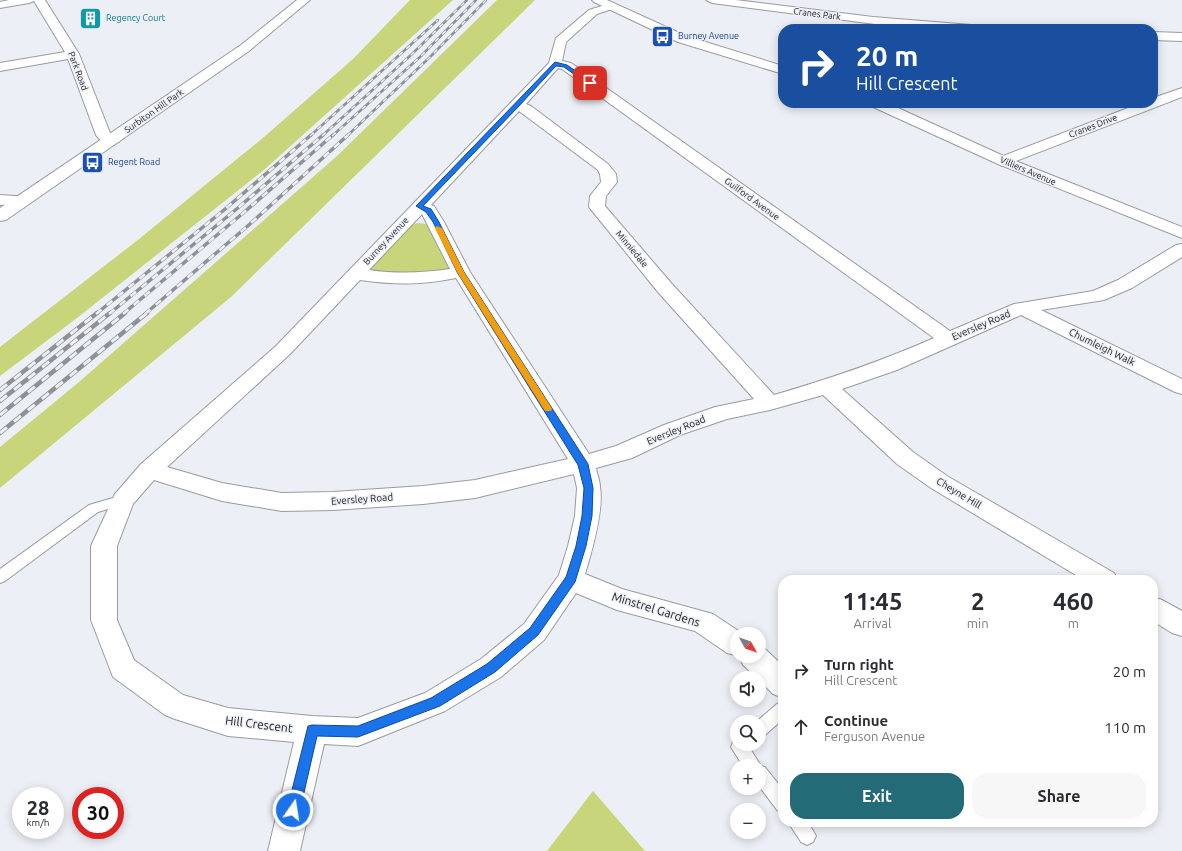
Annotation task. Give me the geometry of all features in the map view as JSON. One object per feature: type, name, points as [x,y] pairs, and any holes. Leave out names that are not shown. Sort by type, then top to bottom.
[{"type":"street","points":[[0,5],[29,0]]},
{"type":"street","name":"Park Road","points":[[39,0],[73,54],[102,135],[106,138],[114,139]]},
{"type":"street","name":"Surbiton Hill Park","points":[[0,216],[245,48],[304,0]]},
{"type":"street","name":"Cranes Park","points":[[712,0],[887,24]]},
{"type":"street","points":[[555,64],[560,41],[604,3],[682,39],[778,68]]},
{"type":"street","points":[[1158,36],[1182,36]]},
{"type":"street","points":[[0,67],[73,54]]},
{"type":"street","name":"Burney Avenue","points":[[149,470],[283,350],[555,64]]},
{"type":"street","name":"Guilford Avenue","points":[[555,64],[566,66],[948,339]]},
{"type":"street","name":"Cranes Drive","points":[[1158,101],[1182,92]]},
{"type":"street","name":"Minniedale","points":[[517,105],[526,109],[603,167],[608,174],[609,182],[598,196],[597,207],[665,288],[770,403]]},
{"type":"street","name":"Villiers Avenue","points":[[887,108],[1003,161],[1182,233]]},
{"type":"street","name":"Cranes Drive","points":[[1003,161],[1140,108]]},
{"type":"street","points":[[0,200],[24,200]]},
{"type":"street","name":"Hill Crescent","points":[[149,470],[123,500],[104,546],[104,620],[123,668],[175,706],[228,722],[312,730],[358,732],[436,702],[491,668],[534,632],[571,578],[581,546],[587,516],[589,488],[583,464],[461,272],[436,222],[428,210],[419,206]]},
{"type":"street","name":"Eversley Road","points":[[149,470],[222,492],[282,502],[333,501],[423,495],[475,489],[583,464],[624,452],[672,430],[723,412],[770,403],[827,387],[890,365],[1021,308],[1097,296],[1125,284],[1182,249]]},
{"type":"street","points":[[355,274],[385,278],[428,278],[461,272]]},
{"type":"street","name":"Chumleigh Walk","points":[[1021,308],[1182,387]]},
{"type":"street","name":"Cheyne Hill","points":[[827,387],[905,458],[939,482],[1097,575]]},
{"type":"street","name":"Minstrel Gardens","points":[[571,578],[617,599],[703,622],[730,640]]},
{"type":"street","points":[[1158,611],[1182,626]]},
{"type":"street","points":[[760,663],[778,679]]},
{"type":"street","points":[[284,851],[312,730]]},
{"type":"lane","points":[[0,577],[94,508],[123,500]]},
{"type":"lane","points":[[766,724],[778,713]]},
{"type":"lane","points":[[766,782],[778,798]]},
{"type":"lane","points":[[800,827],[807,836]]},
{"type":"green space","points":[[410,0],[453,0],[265,169],[77,318],[0,376],[0,347],[139,239],[264,137],[353,59]]},
{"type":"green space","points":[[497,0],[535,0],[231,297],[0,488],[0,447],[79,382],[337,156]]},
{"type":"green space","points":[[419,223],[433,227],[451,268],[447,270],[416,274],[373,272],[371,267],[412,224]]},
{"type":"green space","points":[[593,791],[645,851],[547,851]]},
{"type":"railway","points":[[322,136],[412,54],[467,0]]},
{"type":"railway","points":[[332,136],[420,57],[476,0]]},
{"type":"railway","points":[[347,136],[429,58],[486,0]]},
{"type":"railway","points":[[310,136],[438,20]]},
{"type":"railway","points":[[96,314],[224,210],[311,135]]},
{"type":"railway","points":[[109,314],[239,207],[323,135]]},
{"type":"railway","points":[[123,314],[333,135]]},
{"type":"railway","points":[[145,314],[250,224],[348,135]]},
{"type":"railway","points":[[0,390],[97,313]]},
{"type":"railway","points":[[0,401],[110,313]]},
{"type":"railway","points":[[0,415],[125,313]]},
{"type":"railway","points":[[0,433],[147,313]]},
{"type":"slow traffic","points":[[439,228],[461,272],[548,409]]},
{"type":"place","name":"Regency Court","points":[[91,18]]},
{"type":"place","name":"Burney Avenue","points":[[662,36]]},
{"type":"place","name":"Regent Road","points":[[93,162]]},
{"type":"route","points":[[293,810],[312,730],[358,732],[436,702],[491,668],[534,632],[571,578],[581,546],[587,516],[589,488],[583,464],[461,272],[436,222],[428,210],[419,206],[555,64],[566,66],[590,83]]}]
